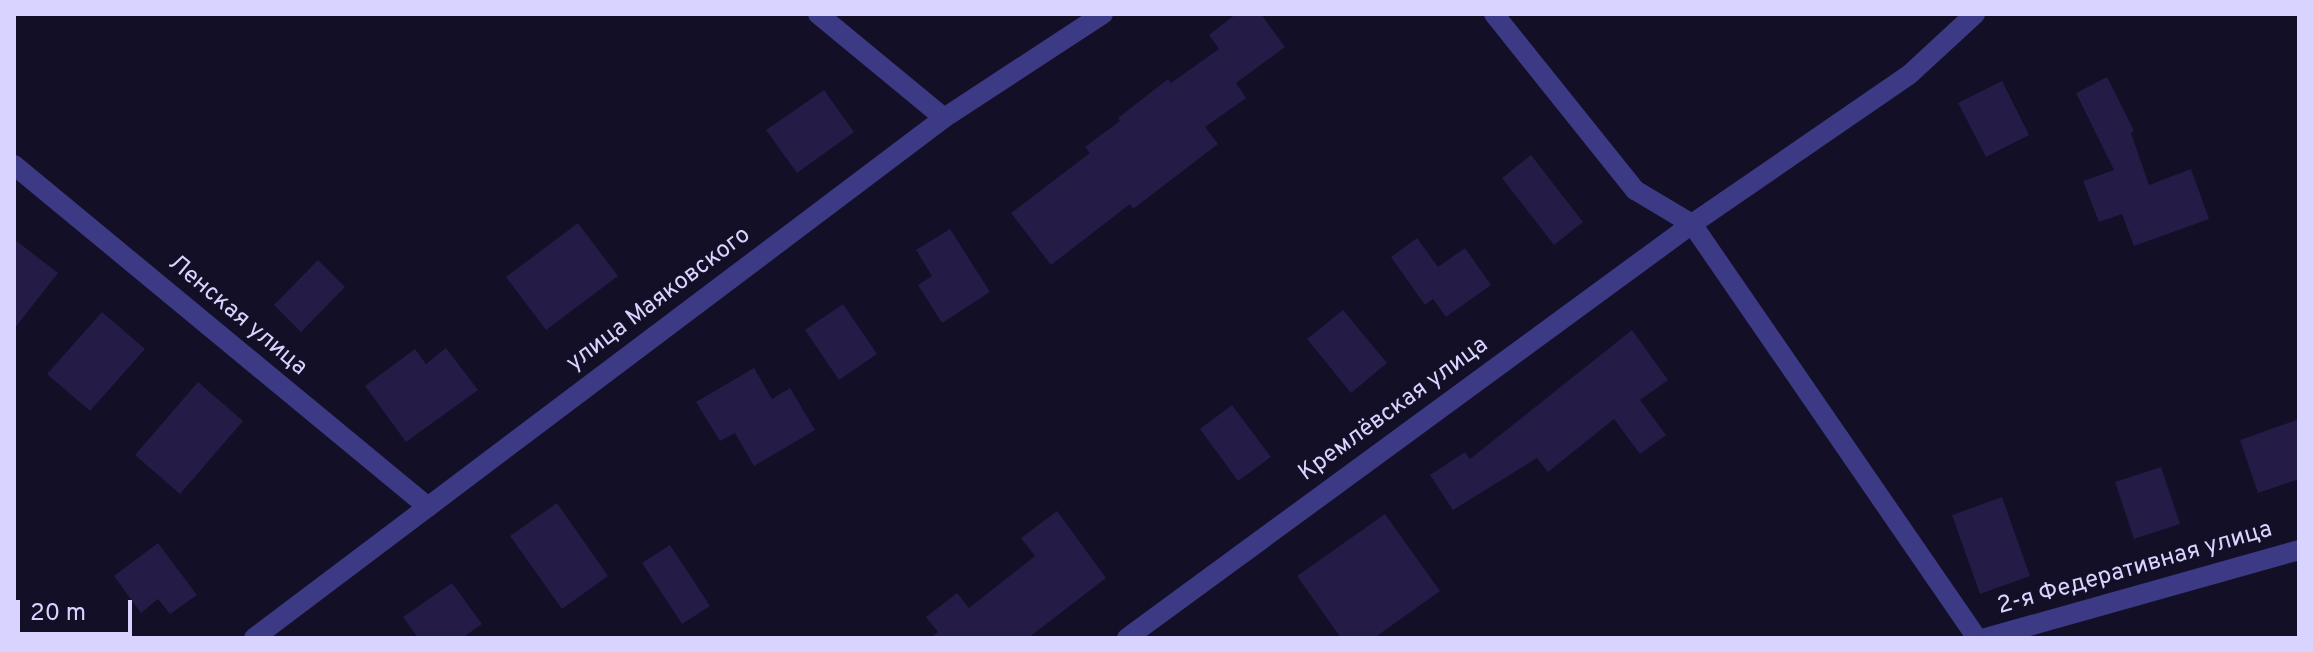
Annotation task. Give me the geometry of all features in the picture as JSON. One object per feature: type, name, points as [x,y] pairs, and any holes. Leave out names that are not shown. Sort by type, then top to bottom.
[{"type":"street","points":[[818,14],[944,118]]},
{"type":"street","name":"улица Маяковского","points":[[254,638],[944,118],[1103,14]]},
{"type":"street","points":[[1494,14],[1635,190],[1692,224],[1977,638]]},
{"type":"street","name":"Кремлёвская улица","points":[[1127,638],[1692,224],[1909,75],[1975,14]]},
{"type":"street","name":"Ленская улица","points":[[14,165],[428,507]]},
{"type":"street","name":"2-я Федеративная улица","points":[[1986,638],[2299,550]]},
{"type":"building","points":[[1236,14],[1261,14],[1285,47],[1236,83],[1246,98],[1205,127],[1218,144],[1133,209],[1130,204],[1051,265],[1011,213],[1090,153],[1085,147],[1120,121],[1118,118],[1168,79],[1171,83],[1219,49],[1209,35]]},
{"type":"building","points":[[2107,77],[2134,131],[2131,133],[2149,185],[2191,169],[2209,219],[2134,246],[2122,214],[2099,222],[2083,181],[2114,170],[2076,93]]},
{"type":"building","points":[[2002,81],[2029,135],[1986,157],[1958,103]]},
{"type":"building","points":[[824,90],[854,132],[797,173],[766,130]]},
{"type":"building","points":[[1531,155],[1583,222],[1554,245],[1502,178]]},
{"type":"building","points":[[578,223],[618,276],[546,330],[506,277]]},
{"type":"building","points":[[950,229],[990,292],[942,323],[918,285],[932,276],[916,250]]},
{"type":"building","points":[[1417,238],[1438,267],[1465,248],[1491,285],[1446,317],[1433,299],[1425,305],[1391,257]]},
{"type":"building","points":[[14,239],[58,273],[14,329]]},
{"type":"building","points":[[318,260],[345,287],[301,332],[274,305]]},
{"type":"building","points":[[843,304],[877,354],[839,380],[805,330]]},
{"type":"building","points":[[1343,310],[1387,363],[1351,393],[1307,339]]},
{"type":"building","points":[[102,312],[145,349],[90,411],[47,374]]},
{"type":"building","points":[[1632,330],[1668,380],[1640,400],[1666,435],[1640,454],[1614,419],[1548,472],[1537,458],[1453,510],[1430,475],[1465,452],[1470,459]]},
{"type":"building","points":[[446,348],[478,390],[406,442],[365,386],[415,349],[426,364]]},
{"type":"building","points":[[754,368],[772,399],[790,388],[815,430],[754,466],[735,433],[720,441],[696,402]]},
{"type":"building","points":[[198,382],[243,421],[180,494],[135,455]]},
{"type":"building","points":[[1232,405],[1271,457],[1238,481],[1200,429]]},
{"type":"building","points":[[2299,419],[2299,479],[2258,493],[2240,440]]},
{"type":"building","points":[[2161,467],[2180,524],[2134,539],[2115,482]]},
{"type":"building","points":[[2002,497],[2030,576],[1980,594],[1952,515]]},
{"type":"building","points":[[557,503],[608,576],[562,609],[510,536]]},
{"type":"building","points":[[1057,511],[1106,578],[1028,638],[930,638],[938,632],[926,617],[957,593],[969,608],[1035,556],[1021,538]]},
{"type":"building","points":[[1385,514],[1440,591],[1374,638],[1341,638],[1297,576]]},
{"type":"building","points":[[158,543],[197,595],[170,614],[158,599],[141,613],[114,576]]},
{"type":"building","points":[[670,545],[710,606],[682,624],[642,563]]},
{"type":"building","points":[[452,583],[482,624],[462,638],[418,638],[403,617]]}]
